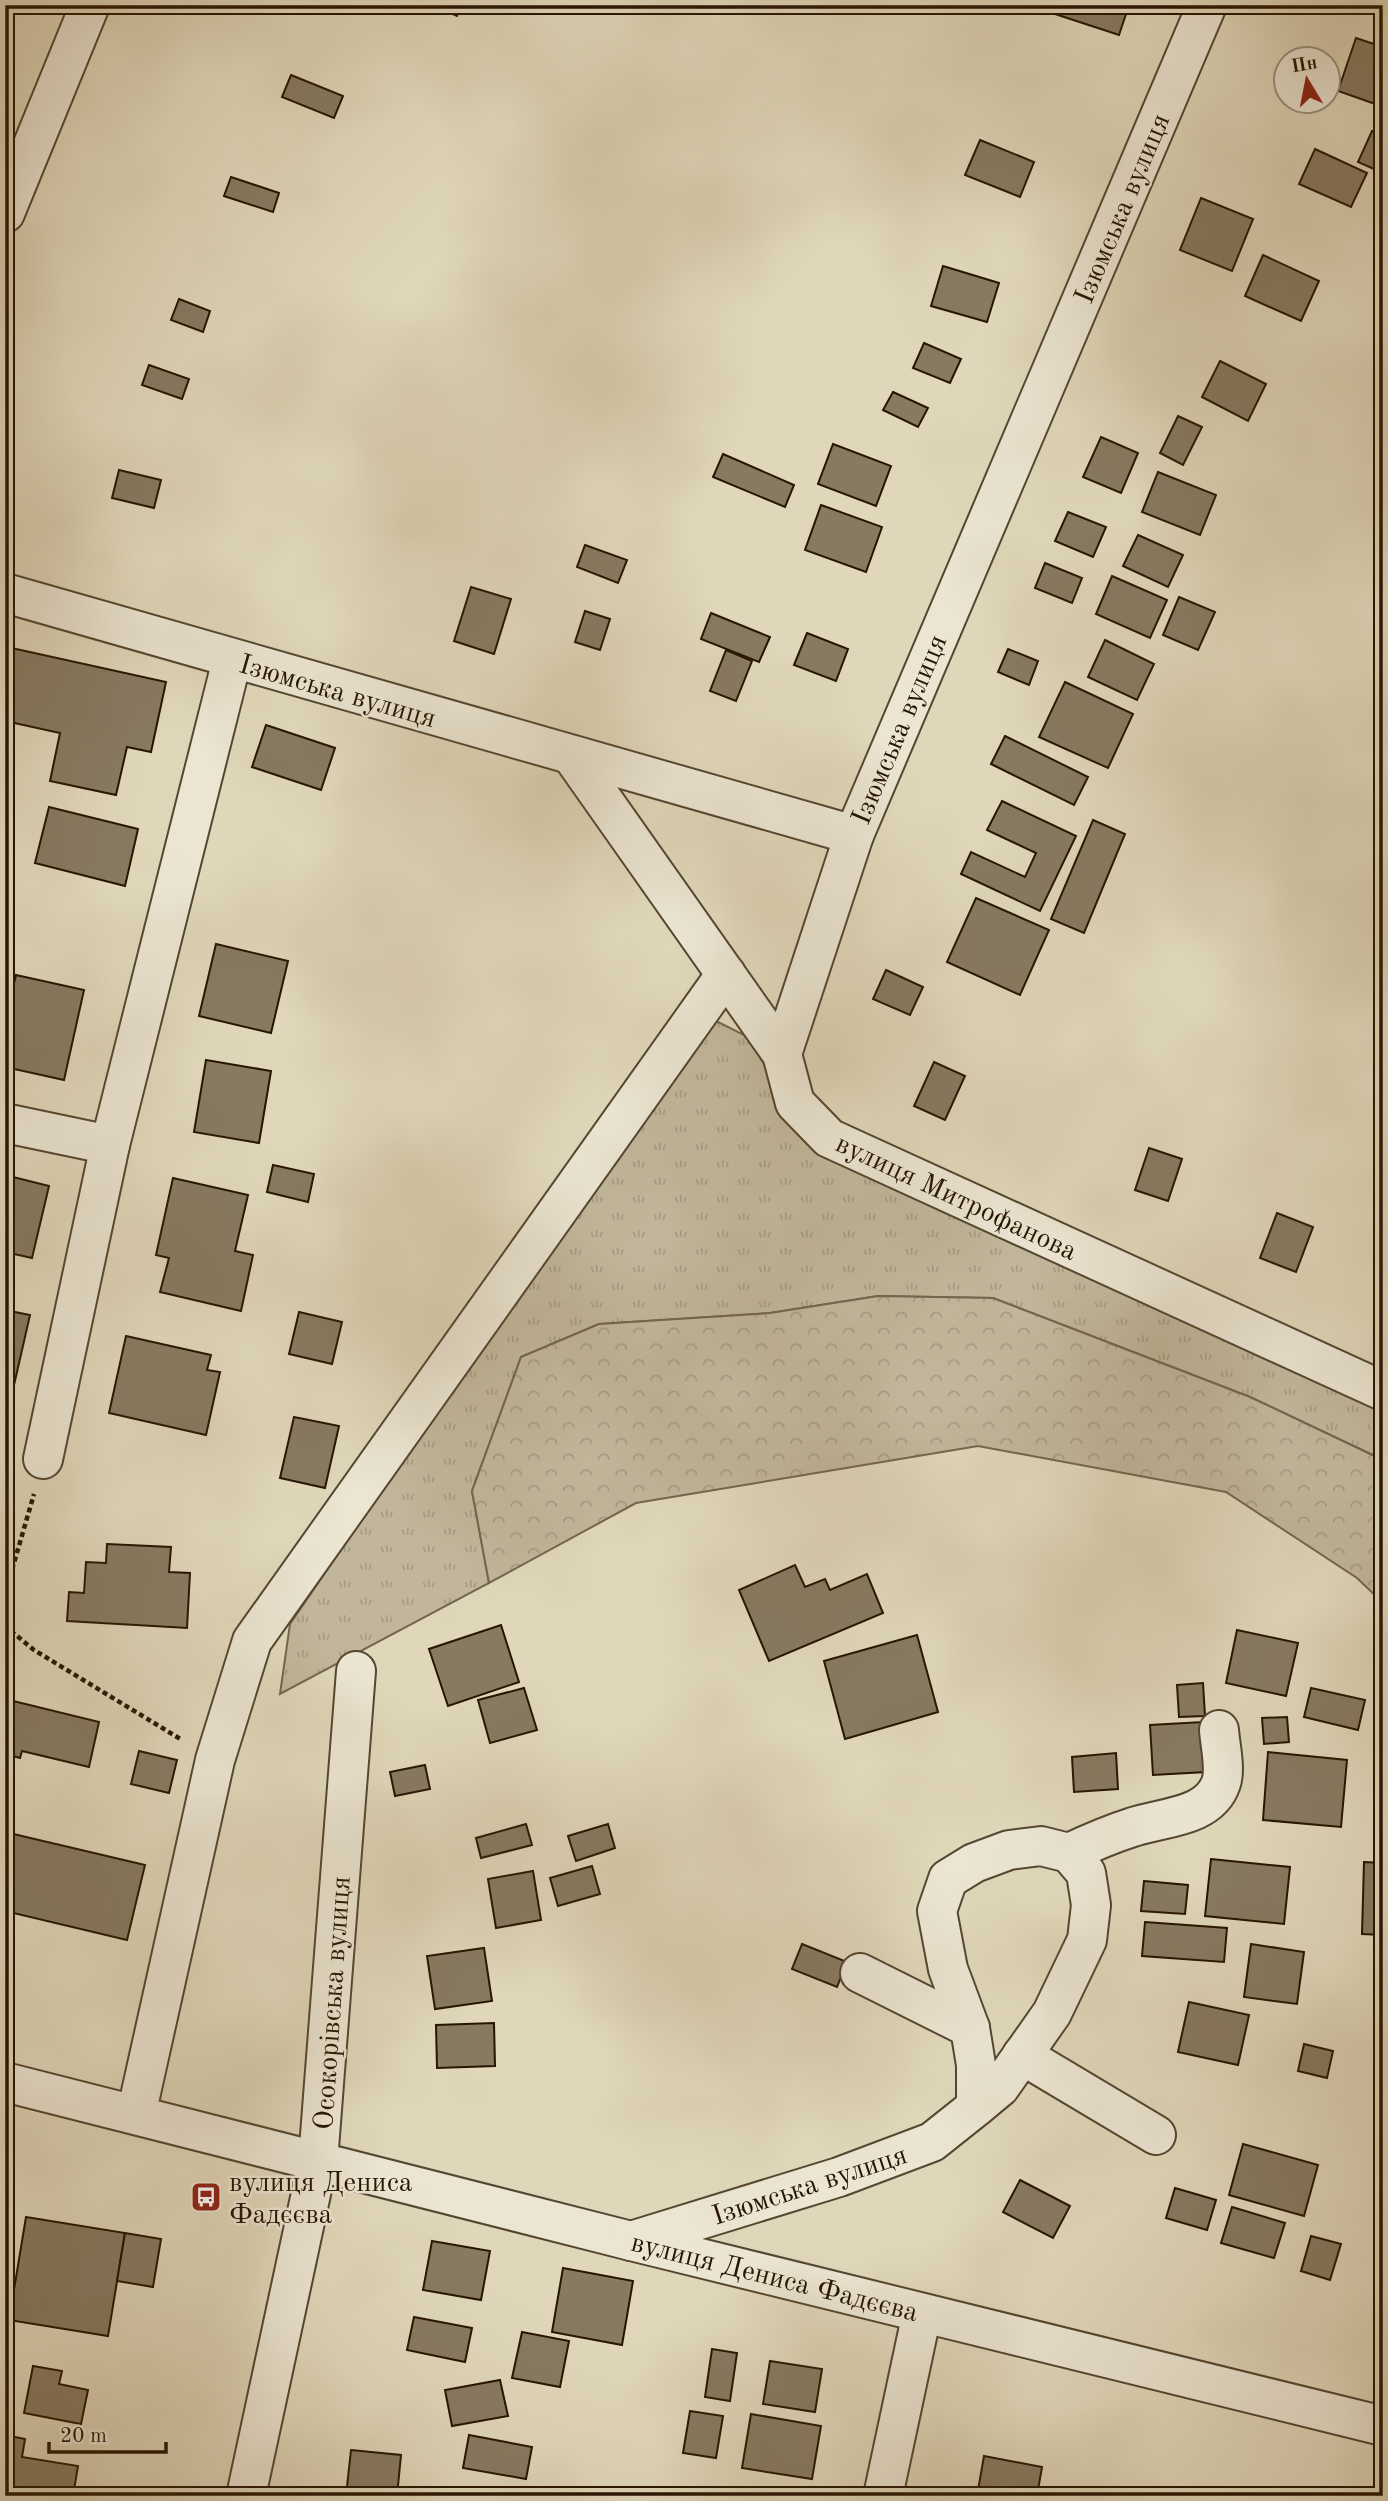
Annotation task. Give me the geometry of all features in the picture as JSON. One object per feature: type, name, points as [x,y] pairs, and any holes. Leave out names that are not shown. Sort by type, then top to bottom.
[{"type":"street","points":[[5,213],[90,5]]},
{"type":"street","name":"Ізюмська вулиця","points":[[5,593],[232,660],[853,835],[1207,5]]},
{"type":"street","points":[[43,1460],[110,1144],[232,660]]},
{"type":"street","points":[[572,756],[782,1054]]},
{"type":"street","points":[[782,1054],[853,835]]},
{"type":"street","points":[[136,2115],[215,1760],[252,1642],[726,974]]},
{"type":"street","name":"вулиця Митрофанова","points":[[782,1054],[795,1103],[830,1138],[1383,1391]]},
{"type":"street","points":[[5,1123],[110,1144]]},
{"type":"street","name":"Осокорівська вулиця","points":[[246,2496],[318,2161],[356,1671]]},
{"type":"street","points":[[976,2107],[976,2065],[970,2028],[948,1969],[937,1912],[948,1879],[974,1863],[1009,1850],[1041,1846],[1069,1853],[1102,1837],[1145,1823],[1177,1817],[1205,1804],[1216,1794],[1222,1780],[1219,1730]]},
{"type":"street","name":"Ізюмська вулиця","points":[[631,2241],[839,2177],[932,2143],[1000,2087],[1052,2012],[1087,1940],[1091,1905],[1086,1873],[1069,1853]]},
{"type":"street","points":[[860,1973],[970,2028]]},
{"type":"street","points":[[1022,2055],[1156,2134]]},
{"type":"street","name":"вулиця Дениса Фадєєва","points":[[5,2082],[631,2241],[1383,2426]]},
{"type":"street","points":[[883,2496],[922,2313]]},
{"type":"path","points":[[5,1594],[43,1460]]},
{"type":"path","points":[[5,1615],[11,1631],[34,1650],[215,1760]]},
{"type":"green space","points":[[712,1019],[782,1054],[795,1103],[1383,1391],[1383,1460],[1250,1397],[993,1298],[878,1296],[770,1313],[599,1324],[521,1357],[472,1491],[489,1583],[280,1694],[290,1624],[435,1412]]},
{"type":"green space","points":[[878,1296],[993,1298],[1250,1397],[1383,1460],[1383,1603],[1357,1578],[1226,1492],[978,1446],[636,1503],[489,1583],[472,1491],[521,1357],[599,1324],[770,1313]]},
{"type":"building","points":[[432,5],[461,5],[457,16]]},
{"type":"building","points":[[1048,5],[1129,5],[1119,35],[1046,11]]},
{"type":"building","points":[[1356,38],[1383,47],[1381,106],[1342,92],[1342,79]]},
{"type":"building","points":[[291,75],[343,96],[334,118],[282,97]]},
{"type":"building","points":[[1372,131],[1383,136],[1383,173],[1358,162]]},
{"type":"building","points":[[980,140],[1034,162],[1020,197],[965,175]]},
{"type":"building","points":[[1315,149],[1367,173],[1351,207],[1299,184]]},
{"type":"building","points":[[231,177],[279,193],[273,212],[224,196]]},
{"type":"building","points":[[1201,198],[1253,219],[1232,271],[1180,250]]},
{"type":"building","points":[[1263,255],[1319,281],[1301,321],[1245,296]]},
{"type":"building","points":[[943,266],[999,283],[987,322],[931,306]]},
{"type":"building","points":[[179,299],[210,311],[203,332],[171,320]]},
{"type":"building","points":[[924,343],[961,359],[950,383],[913,368]]},
{"type":"building","points":[[1220,361],[1266,384],[1248,421],[1202,397]]},
{"type":"building","points":[[149,365],[189,379],[182,399],[142,385]]},
{"type":"building","points":[[893,392],[928,408],[918,427],[883,410]]},
{"type":"building","points":[[1178,416],[1202,427],[1183,465],[1160,453]]},
{"type":"building","points":[[1101,437],[1138,453],[1121,493],[1083,477]]},
{"type":"building","points":[[833,444],[891,466],[876,506],[818,484]]},
{"type":"building","points":[[723,454],[794,485],[785,507],[713,477]]},
{"type":"building","points":[[119,470],[161,480],[154,508],[112,498]]},
{"type":"building","points":[[1158,472],[1216,495],[1200,535],[1142,512]]},
{"type":"building","points":[[821,505],[882,527],[866,572],[805,550]]},
{"type":"building","points":[[1068,512],[1106,527],[1093,557],[1055,541]]},
{"type":"building","points":[[1138,535],[1183,555],[1168,587],[1123,566]]},
{"type":"building","points":[[585,545],[627,560],[618,583],[577,567]]},
{"type":"building","points":[[1045,563],[1082,578],[1072,603],[1035,588]]},
{"type":"building","points":[[1112,576],[1167,600],[1150,638],[1096,614]]},
{"type":"building","points":[[471,587],[511,599],[494,654],[454,641]]},
{"type":"building","points":[[1179,597],[1215,612],[1198,650],[1163,635]]},
{"type":"building","points":[[585,611],[610,619],[600,650],[575,642]]},
{"type":"building","points":[[711,613],[770,637],[759,662],[701,639]]},
{"type":"building","points":[[807,633],[848,649],[836,681],[794,665]]},
{"type":"building","points":[[1105,640],[1154,664],[1137,700],[1088,677]]},
{"type":"building","points":[[7,647],[166,682],[151,752],[127,747],[116,795],[50,781],[60,733],[5,721]]},
{"type":"building","points":[[1008,649],[1038,661],[1029,685],[998,672]]},
{"type":"building","points":[[726,650],[752,661],[736,701],[710,691]]},
{"type":"building","points":[[1065,682],[1133,714],[1108,768],[1039,737]]},
{"type":"building","points":[[266,725],[335,748],[321,790],[252,767]]},
{"type":"building","points":[[1005,736],[1088,777],[1074,805],[991,764]]},
{"type":"building","points":[[1002,801],[1076,836],[1040,911],[961,874],[971,852],[1025,877],[1036,853],[987,830]]},
{"type":"building","points":[[49,807],[138,829],[125,886],[35,863]]},
{"type":"building","points":[[1093,820],[1125,834],[1084,933],[1051,919]]},
{"type":"building","points":[[976,898],[1049,930],[1020,995],[947,962]]},
{"type":"building","points":[[216,944],[288,961],[271,1033],[199,1016]]},
{"type":"building","points":[[886,970],[923,987],[910,1015],[873,999]]},
{"type":"building","points":[[16,975],[84,990],[64,1080],[5,1067],[5,1020]]},
{"type":"building","points":[[206,1060],[271,1071],[259,1143],[194,1132]]},
{"type":"building","points":[[934,1062],[965,1076],[945,1120],[914,1106]]},
{"type":"building","points":[[1149,1148],[1182,1159],[1168,1201],[1135,1190]]},
{"type":"building","points":[[273,1165],[314,1174],[308,1202],[267,1192]]},
{"type":"building","points":[[5,1175],[49,1186],[32,1258],[5,1252]]},
{"type":"building","points":[[173,1178],[248,1195],[235,1251],[253,1255],[241,1311],[160,1292],[169,1258],[156,1255]]},
{"type":"building","points":[[1277,1213],[1313,1227],[1296,1272],[1260,1258]]},
{"type":"building","points":[[5,1310],[30,1315],[9,1407],[5,1406]]},
{"type":"building","points":[[299,1312],[342,1322],[332,1364],[289,1354]]},
{"type":"building","points":[[126,1336],[211,1355],[207,1370],[220,1372],[206,1435],[109,1413]]},
{"type":"building","points":[[294,1417],[339,1426],[325,1488],[280,1478]]},
{"type":"building","points":[[107,1544],[171,1547],[169,1572],[190,1573],[187,1628],[67,1621],[69,1592],[84,1593],[86,1562],[106,1563]]},
{"type":"building","points":[[795,1565],[805,1587],[825,1579],[830,1590],[867,1574],[883,1613],[769,1661],[739,1590]]},
{"type":"building","points":[[501,1625],[519,1682],[448,1706],[429,1649]]},
{"type":"building","points":[[1237,1630],[1298,1643],[1286,1696],[1226,1683]]},
{"type":"building","points":[[917,1635],[938,1712],[845,1739],[824,1661]]},
{"type":"building","points":[[1203,1683],[1205,1716],[1179,1717],[1177,1685]]},
{"type":"building","points":[[524,1688],[537,1730],[490,1743],[478,1700]]},
{"type":"building","points":[[1311,1688],[1365,1700],[1358,1730],[1304,1717]]},
{"type":"building","points":[[5,1699],[99,1722],[89,1767],[22,1751],[20,1758],[5,1754]]},
{"type":"building","points":[[1287,1717],[1289,1742],[1264,1744],[1262,1718]]},
{"type":"building","points":[[1203,1722],[1206,1772],[1153,1775],[1150,1725]]},
{"type":"building","points":[[139,1751],[177,1760],[169,1793],[131,1784]]},
{"type":"building","points":[[1268,1752],[1347,1760],[1341,1827],[1263,1820]]},
{"type":"building","points":[[1116,1753],[1118,1789],[1074,1792],[1072,1757]]},
{"type":"building","points":[[425,1765],[430,1789],[395,1796],[390,1772]]},
{"type":"building","points":[[526,1824],[532,1845],[481,1858],[476,1838]]},
{"type":"building","points":[[608,1824],[615,1848],[576,1861],[568,1836]]},
{"type":"building","points":[[5,1832],[145,1865],[127,1940],[5,1911]]},
{"type":"building","points":[[1211,1859],[1290,1867],[1284,1924],[1205,1916]]},
{"type":"building","points":[[1364,1862],[1383,1863],[1383,1935],[1362,1934]]},
{"type":"building","points":[[592,1866],[600,1894],[558,1906],[550,1878]]},
{"type":"building","points":[[533,1871],[541,1920],[496,1928],[488,1879]]},
{"type":"building","points":[[1144,1881],[1188,1885],[1185,1914],[1141,1911]]},
{"type":"building","points":[[1145,1922],[1227,1928],[1224,1962],[1142,1956]]},
{"type":"building","points":[[802,1944],[847,1962],[837,1987],[792,1969]]},
{"type":"building","points":[[1251,1944],[1304,1952],[1297,2004],[1244,1997]]},
{"type":"building","points":[[484,1948],[492,2001],[435,2009],[427,1956]]},
{"type":"building","points":[[1189,2002],[1249,2015],[1238,2065],[1178,2052]]},
{"type":"building","points":[[494,2023],[495,2066],[437,2068],[436,2025]]},
{"type":"building","points":[[1304,2044],[1333,2051],[1327,2078],[1298,2071]]},
{"type":"building","points":[[1243,2144],[1318,2165],[1304,2216],[1229,2195]]},
{"type":"building","points":[[1020,2180],[1070,2206],[1053,2238],[1003,2212]]},
{"type":"building","points":[[1175,2188],[1216,2200],[1207,2230],[1166,2218]]},
{"type":"building","points":[[1232,2207],[1285,2223],[1274,2258],[1221,2243]]},
{"type":"building","points":[[26,2217],[125,2233],[108,2336],[9,2320]]},
{"type":"building","points":[[125,2233],[161,2239],[153,2287],[117,2281]]},
{"type":"building","points":[[1311,2236],[1341,2244],[1330,2280],[1301,2271]]},
{"type":"building","points":[[432,2241],[490,2251],[481,2300],[423,2290]]},
{"type":"building","points":[[563,2268],[633,2281],[622,2345],[552,2332]]},
{"type":"building","points":[[414,2317],[472,2328],[465,2362],[407,2350]]},
{"type":"building","points":[[522,2332],[569,2341],[560,2387],[512,2378]]},
{"type":"building","points":[[712,2349],[737,2353],[730,2401],[705,2397]]},
{"type":"building","points":[[770,2361],[822,2369],[815,2412],[763,2404]]},
{"type":"building","points":[[33,2366],[62,2371],[59,2384],[88,2390],[81,2424],[24,2413]]},
{"type":"building","points":[[500,2380],[508,2416],[452,2426],[445,2390]]},
{"type":"building","points":[[690,2411],[723,2416],[716,2458],[683,2453]]},
{"type":"building","points":[[751,2414],[821,2426],[812,2479],[742,2468]]},
{"type":"building","points":[[5,2435],[25,2439],[22,2457],[78,2466],[73,2496],[5,2496]]},
{"type":"building","points":[[469,2435],[532,2447],[526,2479],[463,2468]]},
{"type":"building","points":[[351,2450],[401,2455],[397,2496],[346,2496]]},
{"type":"building","points":[[984,2456],[1042,2467],[1037,2496],[977,2496]]},
{"type":"building","points":[[765,2488],[810,2496],[763,2496]]},
{"type":"place","name":"вулиця Дениса Фадєєва","points":[[206,2197]]}]
